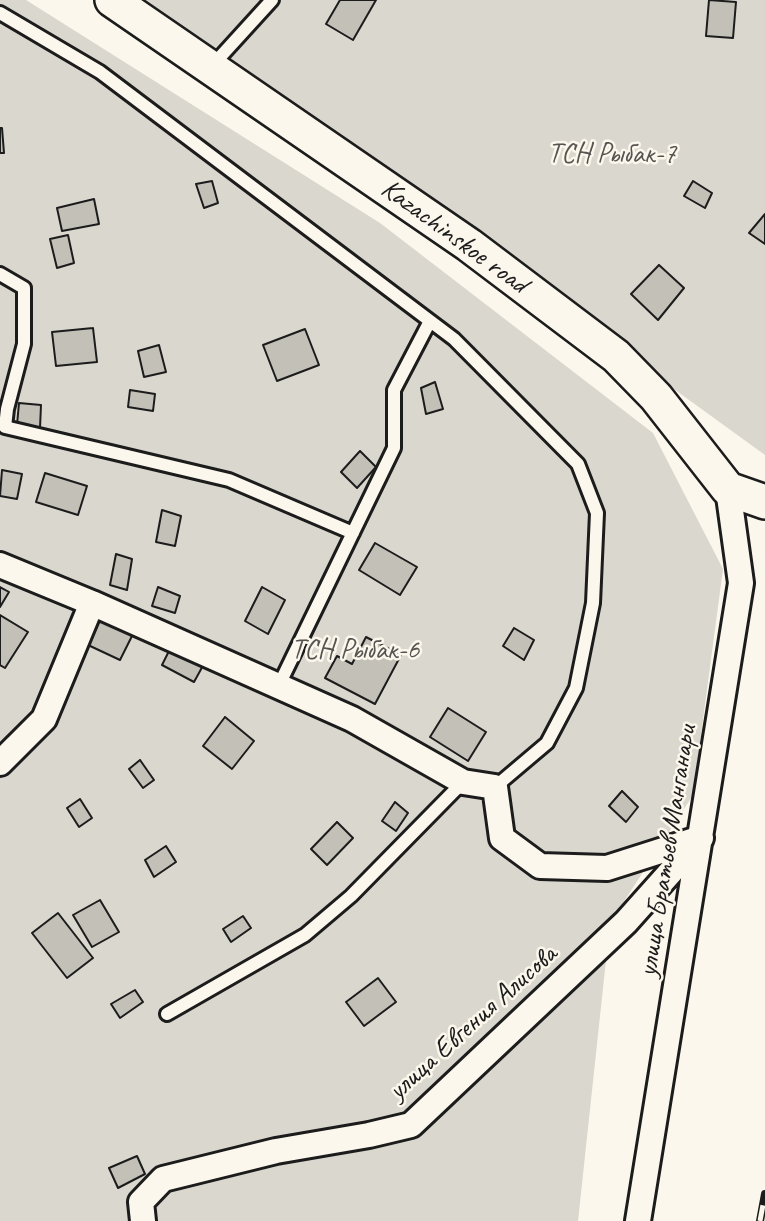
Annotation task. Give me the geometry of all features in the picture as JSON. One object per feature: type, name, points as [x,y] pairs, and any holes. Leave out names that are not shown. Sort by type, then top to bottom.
[{"type":"main road","name":"Kazachinskoe road","points":[[112,0],[469,245],[616,356],[656,397],[728,489]]},
{"type":"main road","points":[[728,489],[765,502]]},
{"type":"street","name":"улица Братьев Манганари","points":[[638,1221],[741,583],[728,489]]},
{"type":"street","points":[[0,565],[352,719],[463,782],[495,787],[502,838],[540,866],[607,868],[701,838]]},
{"type":"street","points":[[0,763],[44,719],[92,603]]},
{"type":"street","name":"улица Евгения Алисова","points":[[144,1221],[141,1202],[163,1179],[276,1151],[411,1125],[626,922],[701,838]]},
{"type":"lane","points":[[211,67],[272,0]]},
{"type":"lane","points":[[0,13],[100,72],[454,339],[578,464],[597,513],[593,603],[576,688],[547,743],[495,787]]},
{"type":"lane","points":[[0,274],[24,288],[24,344],[5,426],[229,480],[352,533]]},
{"type":"lane","points":[[279,685],[394,448],[394,390],[430,321]]},
{"type":"lane","points":[[167,1014],[305,935],[351,896],[463,782]]},
{"type":"green space","name":"ТСН Рыбак-6","points":[[0,0],[26,0],[380,223],[653,433],[723,569],[693,795],[610,923],[578,1221],[0,1221]]},
{"type":"green space","name":"ТСН Рыбак-7","points":[[137,0],[765,0],[765,455]]},
{"type":"building","points":[[340,0],[376,0],[353,40],[326,24]]},
{"type":"building","points":[[709,0],[736,2],[733,38],[706,36]]},
{"type":"building","points":[[2,128],[4,153],[0,153]]},
{"type":"building","points":[[212,181],[218,203],[204,208],[196,184]]},
{"type":"building","points":[[693,181],[712,193],[705,208],[684,196]]},
{"type":"building","points":[[94,199],[99,224],[62,231],[57,208]]},
{"type":"building","points":[[765,214],[765,244],[749,233]]},
{"type":"building","points":[[68,235],[74,263],[57,268],[50,239]]},
{"type":"building","points":[[659,265],[684,288],[658,320],[631,294]]},
{"type":"building","points":[[93,328],[97,362],[56,366],[52,332]]},
{"type":"building","points":[[305,329],[319,365],[277,381],[263,345]]},
{"type":"building","points":[[159,345],[166,372],[144,377],[138,351]]},
{"type":"building","points":[[435,382],[443,409],[426,414],[421,388]]},
{"type":"building","points":[[130,390],[155,394],[153,411],[128,407]]},
{"type":"building","points":[[19,403],[41,405],[40,428],[17,425]]},
{"type":"building","points":[[360,451],[376,467],[357,488],[341,472]]},
{"type":"building","points":[[2,470],[22,474],[17,499],[0,496]]},
{"type":"building","points":[[45,473],[87,486],[78,515],[36,502]]},
{"type":"building","points":[[162,510],[181,516],[175,546],[156,542]]},
{"type":"building","points":[[375,543],[417,567],[400,595],[359,570]]},
{"type":"building","points":[[116,554],[132,559],[127,590],[110,585]]},
{"type":"building","points":[[0,587],[9,592],[0,607]]},
{"type":"building","points":[[158,587],[180,596],[175,613],[152,606]]},
{"type":"building","points":[[262,587],[285,600],[268,634],[245,621]]},
{"type":"building","points":[[103,614],[135,630],[120,660],[88,645]]},
{"type":"building","points":[[0,615],[28,632],[5,668],[0,665]]},
{"type":"building","points":[[514,628],[534,640],[524,660],[503,646]]},
{"type":"building","points":[[366,637],[401,655],[375,704],[325,678],[337,656],[352,664]]},
{"type":"building","points":[[172,645],[205,662],[194,682],[162,665]]},
{"type":"building","points":[[448,708],[486,732],[468,761],[430,737]]},
{"type":"building","points":[[225,717],[254,741],[232,769],[203,746]]},
{"type":"building","points":[[140,760],[154,780],[143,788],[129,769]]},
{"type":"building","points":[[622,791],[638,807],[626,822],[609,806]]},
{"type":"building","points":[[80,799],[92,818],[79,827],[67,808]]},
{"type":"building","points":[[395,802],[408,813],[396,831],[382,821]]},
{"type":"building","points":[[337,822],[353,838],[327,865],[311,849]]},
{"type":"building","points":[[166,846],[176,862],[154,877],[145,860]]},
{"type":"building","points":[[100,900],[119,932],[92,947],[73,915]]},
{"type":"building","points":[[58,913],[93,958],[67,978],[32,933]]},
{"type":"building","points":[[243,916],[251,928],[231,942],[223,929]]},
{"type":"building","points":[[378,978],[396,1002],[364,1026],[346,1002]]},
{"type":"building","points":[[135,990],[143,1002],[120,1018],[111,1004]]},
{"type":"building","points":[[137,1156],[145,1174],[118,1188],[109,1168]]},
{"type":"railway","points":[[760,1221],[765,1194]]}]
